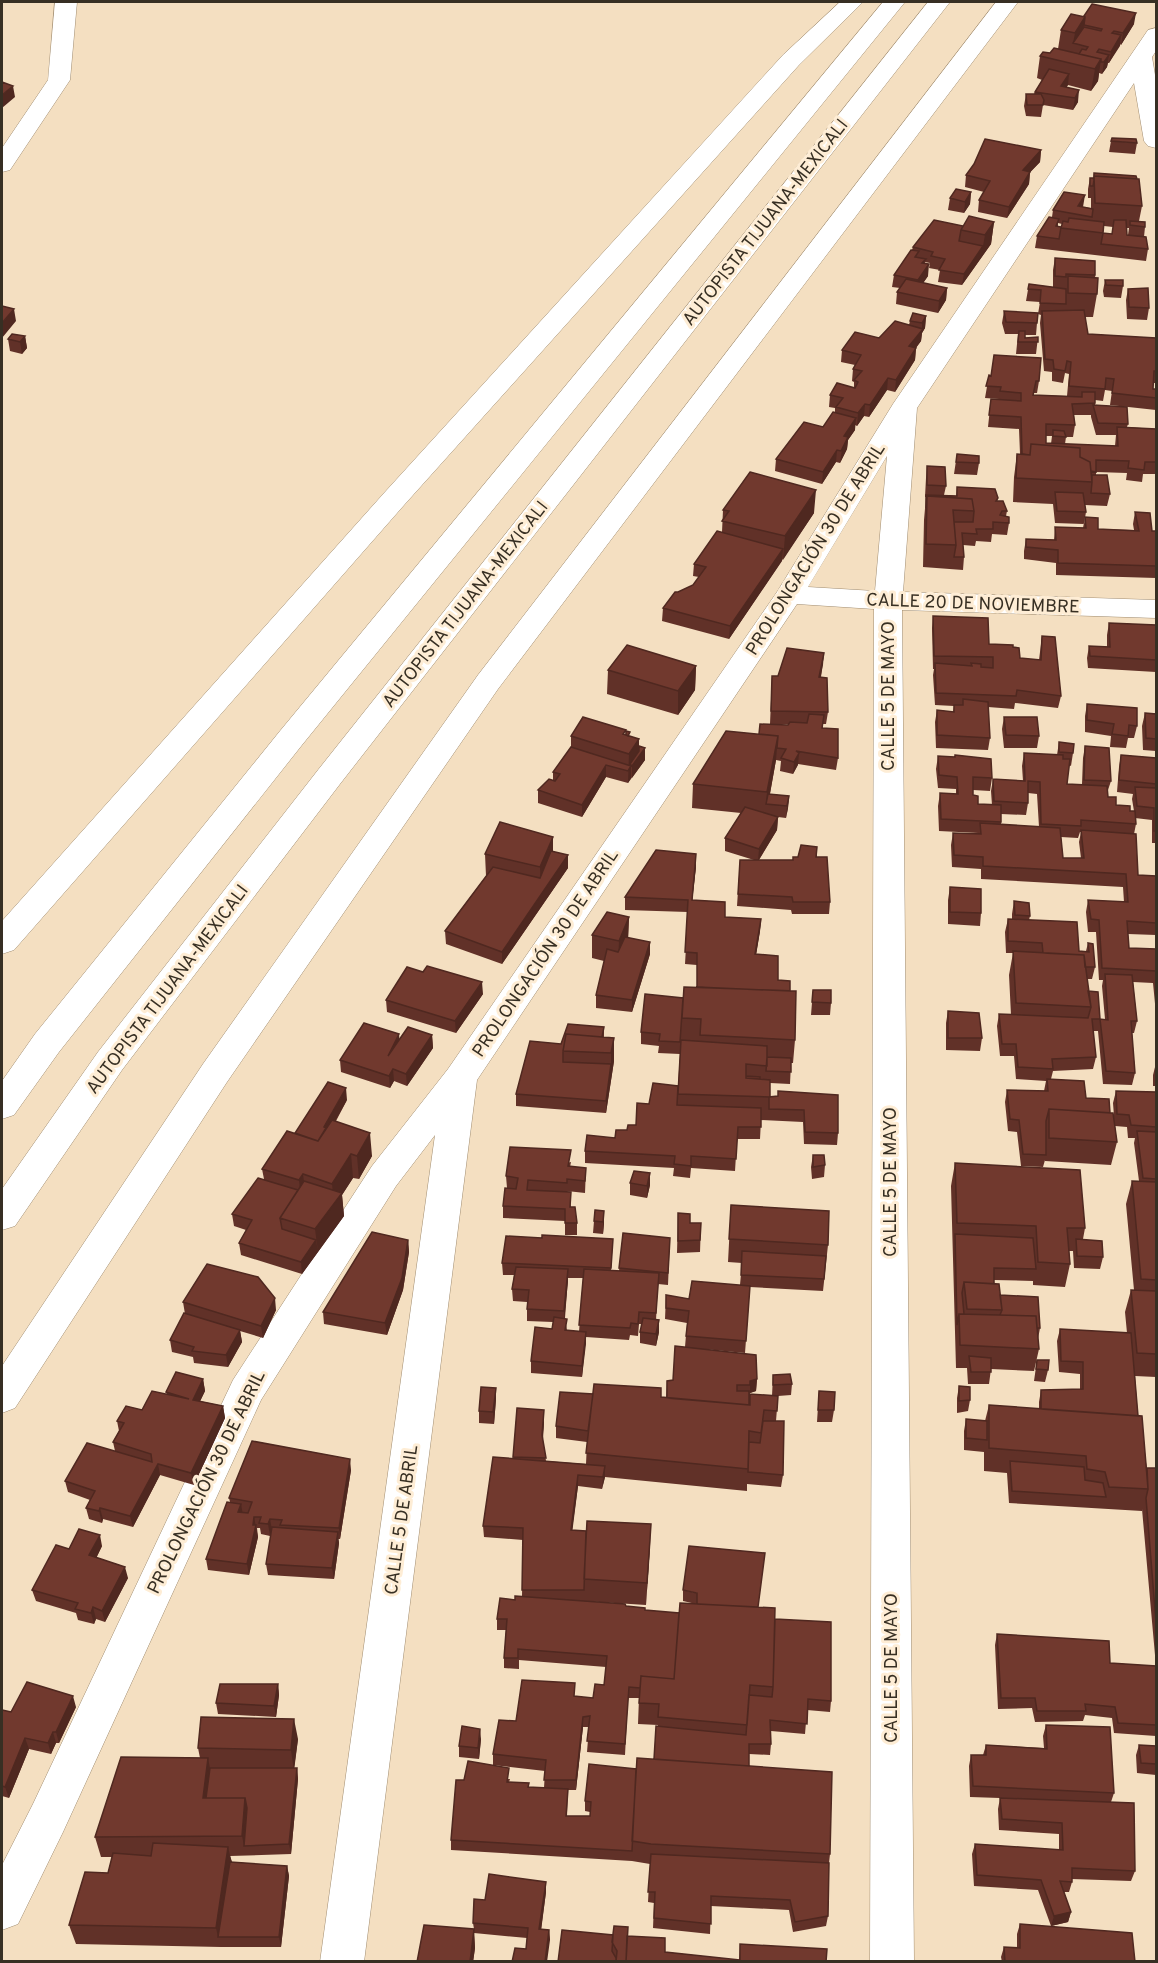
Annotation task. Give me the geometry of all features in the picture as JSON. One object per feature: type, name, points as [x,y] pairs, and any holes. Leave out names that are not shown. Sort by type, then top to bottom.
[{"type":"main road","points":[[2,165],[59,80],[66,2]]},
{"type":"main road","points":[[2,942],[395,498],[791,60],[852,2]]},
{"type":"main road","name":"AUTOPISTA TIJUANA-MEXICALI","points":[[2,1106],[47,1043],[291,738],[894,2]]},
{"type":"main road","name":"AUTOPISTA TIJUANA-MEXICALI","points":[[2,1216],[110,1061],[322,786],[939,2]]},
{"type":"main road","points":[[2,1397],[221,1064],[488,682],[1006,2]]},
{"type":"main road","points":[[1149,46],[1156,141]]},
{"type":"main road","name":"PROLONGACIÓN 30 DE ABRIL","points":[[2,1909],[48,1818],[246,1391],[384,1176],[460,1078],[789,595],[906,404],[1149,46]]},
{"type":"main road","name":"CALLE 5 DE MAYO","points":[[892,1962],[888,601],[906,404]]},
{"type":"main road","name":"CALLE 20 DE NOVIEMBRE","points":[[789,595],[888,601],[1156,609]]},
{"type":"main road","name":"CALLE 5 DE ABRIL","points":[[342,1962],[460,1078]]},
{"type":"building","points":[[1092,4],[1136,13],[1123,33],[1114,31],[1112,33],[1121,35],[1111,52],[1099,49],[1097,52],[1109,55],[1104,62],[1101,62],[1101,59],[1079,54],[1082,49],[1086,50],[1088,47],[1073,43],[1084,27],[1101,31],[1102,29],[1084,25],[1084,16]]},
{"type":"building","points":[[1071,14],[1085,17],[1075,33],[1061,30]]},
{"type":"building","points":[[1054,48],[1101,59],[1095,69],[1040,56],[1043,52],[1050,53]]},
{"type":"building","points":[[1049,69],[1069,74],[1061,86],[1079,90],[1075,98],[1035,92]]},
{"type":"building","points":[[2,82],[13,86],[2,95]]},
{"type":"building","points":[[1026,94],[1041,94],[1044,100],[1043,105],[1027,105]]},
{"type":"building","points":[[1112,138],[1136,139],[1137,143],[1111,141]]},
{"type":"building","points":[[985,139],[1041,150],[1023,170],[1030,172],[1009,207],[979,200],[990,181],[966,175],[974,164]]},
{"type":"building","points":[[1094,173],[1136,176],[1137,179],[1094,176]]},
{"type":"building","points":[[1094,176],[1139,179],[1142,206],[1095,203]]},
{"type":"building","points":[[1090,178],[1094,180],[1093,186],[1090,186]]},
{"type":"building","points":[[956,189],[971,192],[965,202],[950,198]]},
{"type":"building","points":[[1064,192],[1085,195],[1078,206],[1093,209],[1092,217],[1053,210]]},
{"type":"building","points":[[969,216],[994,222],[985,235],[961,230]]},
{"type":"building","points":[[1049,217],[1059,219],[1056,226],[1061,227],[1059,239],[1037,236]]},
{"type":"building","points":[[1069,218],[1104,222],[1103,233],[1061,228],[1063,221],[1068,222]]},
{"type":"building","points":[[934,220],[963,226],[959,241],[983,246],[964,274],[939,270],[945,259],[931,256],[933,252],[913,247]]},
{"type":"building","points":[[1114,220],[1126,220],[1127,235],[1146,237],[1148,249],[1101,244],[1103,233],[1112,234]]},
{"type":"building","points":[[1130,221],[1145,222],[1145,227],[1130,225]]},
{"type":"building","points":[[911,250],[919,251],[915,257],[926,259],[922,263],[929,264],[918,280],[894,275]]},
{"type":"building","points":[[1055,258],[1095,261],[1095,275],[1055,276]]},
{"type":"building","points":[[1068,276],[1098,278],[1097,294],[1068,293]]},
{"type":"building","points":[[906,279],[947,288],[939,301],[897,292]]},
{"type":"building","points":[[1105,280],[1123,280],[1123,286],[1106,285]]},
{"type":"building","points":[[1029,284],[1066,289],[1066,304],[1040,303],[1041,290],[1028,289]]},
{"type":"building","points":[[1148,288],[1149,308],[1129,307],[1128,289]]},
{"type":"building","points":[[2,306],[14,309],[2,323]]},
{"type":"building","points":[[1084,310],[1088,334],[1156,338],[1156,371],[1154,371],[1153,389],[1156,389],[1156,398],[1112,393],[1114,379],[1106,378],[1105,389],[1069,386],[1071,362],[1067,361],[1065,371],[1054,369],[1053,360],[1045,359],[1042,311]]},
{"type":"building","points":[[1004,311],[1038,313],[1037,323],[1006,322]]},
{"type":"building","points":[[913,313],[926,316],[922,323],[910,321]]},
{"type":"building","points":[[895,321],[923,329],[909,346],[916,348],[896,380],[888,378],[870,405],[865,404],[858,413],[836,407],[843,398],[830,395],[837,383],[855,388],[858,382],[854,380],[862,371],[853,369],[861,355],[842,350],[855,332],[879,338]]},
{"type":"building","points":[[1019,331],[1025,331],[1025,338],[1038,337],[1038,342],[1018,342]]},
{"type":"building","points":[[12,334],[25,336],[20,342],[8,339]]},
{"type":"building","points":[[994,355],[1041,358],[1039,381],[1036,381],[1033,395],[1082,397],[1082,392],[1095,392],[1095,403],[1072,404],[1075,425],[1046,424],[1046,443],[1118,446],[1117,427],[1156,429],[1156,462],[1145,462],[1144,470],[1128,468],[1129,461],[1096,460],[1096,472],[1091,471],[1090,462],[1080,457],[1080,448],[1031,444],[1030,455],[1022,454],[1021,417],[989,415],[991,399],[1021,401],[1021,393],[1000,391],[1001,387],[986,386],[989,375],[991,376]]},
{"type":"building","points":[[1093,405],[1127,407],[1128,424],[1098,423]]},
{"type":"building","points":[[833,412],[856,418],[844,436],[848,437],[841,451],[837,450],[823,472],[776,459],[804,422],[823,427]]},
{"type":"building","points":[[1053,430],[1064,431],[1066,437],[1053,436]]},
{"type":"building","points":[[1031,444],[1080,448],[1080,457],[1090,462],[1092,482],[1016,478],[1017,454],[1030,455]]},
{"type":"building","points":[[957,454],[979,456],[979,463],[956,462]]},
{"type":"building","points":[[927,466],[945,467],[946,486],[927,485]]},
{"type":"building","points":[[750,472],[816,490],[785,536],[722,521],[729,511],[723,510]]},
{"type":"building","points":[[1092,475],[1107,475],[1110,494],[1091,493]]},
{"type":"building","points":[[957,487],[995,489],[998,498],[996,501],[1003,501],[1007,511],[1002,511],[1000,515],[1009,517],[1009,523],[993,522],[993,529],[976,529],[977,534],[962,533],[964,557],[954,557],[956,545],[954,522],[973,522],[972,499],[927,496],[926,508],[926,495],[957,496]]},
{"type":"building","points":[[1055,492],[1083,493],[1086,512],[1057,511]]},
{"type":"building","points":[[927,496],[972,499],[974,511],[953,510],[956,545],[926,544]]},
{"type":"building","points":[[1135,512],[1150,513],[1152,531],[1156,531],[1156,566],[1058,563],[1058,550],[1026,547],[1026,539],[1056,540],[1055,527],[1086,528],[1085,517],[1098,518],[1098,529],[1139,531]]},
{"type":"building","points":[[717,531],[783,549],[730,626],[663,608],[675,592],[693,585],[706,567],[694,564]]},
{"type":"building","points":[[933,616],[988,618],[989,644],[1013,645],[1019,648],[1020,658],[1041,660],[1042,636],[1055,637],[1061,696],[1017,690],[1016,696],[936,693],[935,663],[972,666],[971,663],[993,668],[993,657],[934,656]]},
{"type":"building","points":[[1109,623],[1156,625],[1156,660],[1090,656],[1089,646],[1110,647]]},
{"type":"building","points":[[627,645],[696,666],[678,691],[608,670]]},
{"type":"building","points":[[787,648],[824,653],[819,677],[827,678],[828,712],[771,711],[772,676],[778,676]]},
{"type":"building","points":[[963,699],[988,702],[990,738],[937,735],[937,710],[954,712],[954,705],[963,705]]},
{"type":"building","points":[[1087,704],[1137,708],[1137,726],[1129,725],[1128,736],[1112,734],[1114,724],[1087,720]]},
{"type":"building","points":[[1145,713],[1156,714],[1156,739],[1146,738]]},
{"type":"building","points":[[809,714],[824,715],[822,728],[838,729],[838,758],[796,751],[799,753],[794,762],[781,758],[786,749],[777,748],[778,736],[759,734],[760,724],[807,723]]},
{"type":"building","points":[[583,717],[626,730],[623,734],[639,739],[629,754],[571,736]]},
{"type":"building","points":[[1004,717],[1037,717],[1039,736],[1006,735]]},
{"type":"building","points":[[726,731],[778,736],[767,792],[693,784]]},
{"type":"building","points":[[1059,742],[1074,744],[1073,753],[1059,752]]},
{"type":"building","points":[[639,746],[645,748],[632,766],[630,764],[639,751]]},
{"type":"building","points":[[1085,746],[1109,748],[1111,781],[1084,780]]},
{"type":"building","points":[[571,747],[631,766],[628,771],[606,765],[582,805],[538,790],[549,779],[555,781],[560,774],[553,772]]},
{"type":"building","points":[[1024,753],[1063,755],[1063,759],[1070,759],[1067,784],[1107,786],[1108,797],[1116,797],[1116,805],[1130,806],[1130,811],[1135,811],[1136,824],[1081,820],[1081,826],[1041,824],[1040,782],[1028,781],[1028,803],[994,801],[993,779],[1025,781]]},
{"type":"building","points":[[955,755],[991,759],[992,778],[973,777],[973,795],[978,796],[978,804],[1001,805],[1001,822],[941,819],[940,793],[958,794],[957,777],[939,775],[938,756],[955,757]]},
{"type":"building","points":[[1121,755],[1156,758],[1156,784],[1119,780]]},
{"type":"building","points":[[1135,787],[1156,788],[1156,831],[1154,831],[1154,808],[1137,806]]},
{"type":"building","points":[[768,794],[789,796],[787,806],[766,804]]},
{"type":"building","points":[[745,807],[778,817],[759,849],[725,838]]},
{"type":"building","points":[[500,822],[553,837],[540,867],[485,854]]},
{"type":"building","points":[[980,823],[1060,828],[1063,858],[1084,858],[1081,830],[1136,834],[1138,875],[1156,876],[1156,923],[1127,921],[1129,948],[1156,949],[1156,971],[1102,968],[1099,920],[1091,919],[1088,900],[1128,902],[1126,874],[983,866],[983,857],[954,855],[953,833],[981,834]]},
{"type":"building","points":[[801,845],[817,847],[816,857],[827,857],[830,902],[793,902],[792,897],[738,894],[740,860],[793,860],[793,857],[798,857]]},
{"type":"building","points":[[656,850],[696,854],[692,900],[725,902],[725,917],[761,919],[755,954],[778,956],[778,980],[790,981],[790,991],[697,987],[697,953],[685,952],[688,900],[625,897]]},
{"type":"building","points":[[551,851],[568,855],[502,952],[445,931],[493,867],[540,878]]},
{"type":"building","points":[[950,887],[981,889],[981,913],[950,912]]},
{"type":"building","points":[[1014,901],[1029,903],[1030,916],[1015,915]]},
{"type":"building","points":[[607,912],[629,917],[619,941],[592,935]]},
{"type":"building","points":[[1008,919],[1077,922],[1079,951],[1089,952],[1088,943],[1093,944],[1095,967],[1085,967],[1084,955],[1043,953],[1042,943],[1008,941]]},
{"type":"building","points":[[625,937],[650,942],[632,1000],[596,995],[607,949],[618,952]]},
{"type":"building","points":[[1013,951],[1084,955],[1091,1007],[1016,1003]]},
{"type":"building","points":[[427,966],[482,982],[455,1021],[386,1000],[407,967],[423,972]]},
{"type":"building","points":[[1105,974],[1132,975],[1137,1021],[1131,1021],[1135,1073],[1106,1071],[1100,1019],[1108,1020]]},
{"type":"building","points":[[684,987],[796,991],[795,1040],[700,1035],[701,1019],[682,1018]]},
{"type":"building","points":[[813,990],[831,990],[831,1003],[812,1002]]},
{"type":"building","points":[[1088,991],[1098,992],[1100,1019],[1092,1019],[1096,1057],[1052,1059],[1053,1069],[1018,1067],[1016,1044],[1002,1044],[999,1014],[1088,1018],[1091,1007]]},
{"type":"building","points":[[645,994],[683,998],[680,1042],[659,1041],[660,1034],[641,1032]]},
{"type":"building","points":[[948,1011],[979,1013],[982,1038],[948,1038]]},
{"type":"building","points":[[364,1023],[399,1034],[388,1056],[408,1027],[432,1035],[406,1074],[393,1069],[389,1076],[340,1060]]},
{"type":"building","points":[[568,1024],[604,1027],[602,1037],[566,1034],[563,1062],[611,1064],[606,1101],[516,1094],[530,1041],[561,1044]]},
{"type":"building","points":[[566,1034],[614,1038],[611,1053],[563,1051]]},
{"type":"building","points":[[681,1040],[767,1046],[767,1066],[746,1064],[746,1078],[770,1080],[770,1097],[678,1094]]},
{"type":"building","points":[[767,1057],[791,1058],[791,1072],[766,1071]]},
{"type":"building","points":[[746,1076],[760,1077],[760,1079],[746,1078]]},
{"type":"building","points":[[1047,1079],[1084,1081],[1086,1098],[1109,1099],[1110,1113],[1049,1109],[1046,1121],[1046,1155],[1023,1154],[1019,1120],[1010,1119],[1007,1090],[1048,1091]]},
{"type":"building","points":[[328,1082],[346,1088],[318,1141],[295,1133]]},
{"type":"building","points":[[653,1083],[678,1086],[677,1105],[761,1108],[761,1127],[738,1127],[736,1159],[691,1156],[691,1166],[674,1164],[675,1156],[585,1151],[587,1135],[615,1138],[616,1130],[627,1130],[628,1125],[636,1125],[637,1103],[649,1104]]},
{"type":"building","points":[[778,1091],[838,1095],[838,1133],[805,1132],[804,1110],[769,1109],[769,1097],[778,1096]]},
{"type":"building","points":[[1116,1091],[1156,1092],[1156,1127],[1131,1125],[1129,1115],[1117,1114]]},
{"type":"building","points":[[1049,1109],[1113,1113],[1117,1142],[1049,1138]]},
{"type":"building","points":[[332,1120],[370,1133],[357,1156],[351,1154],[332,1184],[303,1174],[299,1180],[262,1169],[287,1131],[318,1141]]},
{"type":"building","points":[[1137,1131],[1156,1132],[1156,1179],[1143,1178]]},
{"type":"building","points":[[510,1147],[571,1150],[568,1166],[586,1168],[585,1181],[567,1179],[567,1183],[528,1180],[527,1190],[571,1192],[570,1207],[575,1207],[577,1223],[565,1223],[565,1209],[503,1206],[505,1188],[516,1189],[518,1178],[506,1176]]},
{"type":"building","points":[[813,1155],[824,1155],[825,1165],[813,1167]]},
{"type":"building","points":[[955,1163],[1080,1170],[1085,1228],[1067,1228],[1070,1264],[1038,1262],[1036,1226],[957,1223]]},
{"type":"building","points":[[634,1171],[650,1173],[647,1186],[630,1183]]},
{"type":"building","points":[[258,1178],[298,1190],[280,1218],[282,1229],[316,1240],[301,1262],[239,1243],[252,1220],[232,1214]]},
{"type":"building","points":[[304,1181],[342,1193],[315,1229],[280,1218]]},
{"type":"building","points":[[1132,1181],[1156,1182],[1156,1280],[1141,1279]]},
{"type":"building","points":[[731,1205],[829,1211],[828,1245],[729,1239]]},
{"type":"building","points":[[595,1210],[604,1211],[603,1222],[594,1221]]},
{"type":"building","points":[[678,1213],[690,1214],[690,1223],[701,1223],[700,1240],[678,1241]]},
{"type":"building","points":[[372,1232],[408,1240],[402,1278],[385,1323],[323,1312]]},
{"type":"building","points":[[623,1233],[670,1238],[668,1273],[619,1268]]},
{"type":"building","points":[[955,1234],[1033,1238],[1036,1269],[994,1268],[994,1284],[964,1282],[962,1293],[964,1314],[959,1314],[957,1325]]},
{"type":"building","points":[[542,1235],[613,1239],[611,1268],[502,1263],[506,1236],[542,1238]]},
{"type":"building","points":[[1076,1239],[1102,1241],[1103,1257],[1077,1256]]},
{"type":"building","points":[[742,1251],[826,1256],[824,1279],[741,1275]]},
{"type":"building","points":[[207,1264],[258,1277],[275,1298],[261,1326],[183,1302]]},
{"type":"building","points":[[516,1267],[568,1269],[564,1311],[527,1309],[529,1290],[512,1289]]},
{"type":"building","points":[[584,1269],[659,1273],[656,1313],[639,1312],[638,1324],[631,1323],[630,1328],[579,1325]]},
{"type":"building","points":[[692,1281],[750,1286],[746,1341],[686,1336],[689,1311],[666,1308],[666,1295],[689,1299]]},
{"type":"building","points":[[964,1282],[999,1284],[1002,1310],[967,1309]]},
{"type":"building","points":[[1131,1290],[1156,1291],[1156,1354],[1137,1353]]},
{"type":"building","points":[[1000,1295],[1038,1297],[1040,1328],[1037,1328],[1036,1316],[1000,1315],[1002,1310]]},
{"type":"building","points":[[184,1313],[240,1330],[226,1355],[192,1351],[194,1347],[170,1340]]},
{"type":"building","points":[[959,1314],[1036,1316],[1039,1349],[960,1345]]},
{"type":"building","points":[[554,1317],[567,1319],[565,1330],[586,1332],[582,1366],[531,1361],[535,1327],[552,1329]]},
{"type":"building","points":[[643,1318],[659,1320],[656,1334],[640,1332]]},
{"type":"building","points":[[1060,1329],[1131,1333],[1138,1416],[1041,1409],[1041,1390],[1083,1389],[1083,1362],[1061,1361]]},
{"type":"building","points":[[675,1346],[756,1355],[757,1379],[750,1381],[750,1385],[737,1385],[737,1391],[749,1391],[749,1405],[667,1398],[667,1381],[673,1380]]},
{"type":"building","points":[[969,1356],[991,1358],[991,1372],[971,1372]]},
{"type":"building","points":[[1037,1360],[1049,1360],[1048,1370],[1036,1369]]},
{"type":"building","points":[[176,1372],[203,1379],[193,1400],[223,1406],[191,1473],[158,1464],[130,1516],[100,1508],[99,1511],[86,1508],[95,1491],[65,1481],[87,1443],[152,1462],[151,1454],[113,1442],[124,1423],[117,1421],[126,1406],[142,1410],[152,1391],[189,1399],[166,1392]]},
{"type":"building","points":[[790,1374],[792,1384],[773,1385],[773,1375]]},
{"type":"building","points":[[594,1384],[661,1388],[661,1397],[750,1405],[750,1394],[778,1396],[777,1411],[764,1410],[761,1433],[749,1431],[748,1469],[586,1453]]},
{"type":"building","points":[[959,1386],[970,1387],[970,1400],[959,1401]]},
{"type":"building","points":[[481,1387],[496,1388],[493,1412],[479,1411]]},
{"type":"building","points":[[819,1391],[835,1392],[834,1410],[818,1410]]},
{"type":"building","points":[[560,1392],[593,1394],[588,1431],[556,1426]]},
{"type":"building","points":[[989,1405],[1142,1416],[1148,1489],[1109,1487],[1105,1472],[1087,1469],[1086,1456],[989,1448]]},
{"type":"building","points":[[517,1408],[544,1410],[542,1435],[546,1458],[513,1457]]},
{"type":"building","points":[[966,1419],[987,1421],[987,1440],[966,1438]]},
{"type":"building","points":[[763,1421],[784,1421],[783,1475],[748,1472],[749,1442],[760,1443]]},
{"type":"building","points":[[252,1441],[350,1459],[339,1528],[280,1525],[282,1520],[270,1519],[268,1524],[259,1523],[261,1517],[254,1517],[253,1525],[256,1525],[247,1564],[206,1559],[227,1502],[241,1504],[238,1512],[248,1513],[252,1502],[229,1498]]},
{"type":"building","points":[[493,1457],[605,1466],[603,1477],[578,1475],[571,1530],[586,1531],[584,1590],[522,1590],[523,1528],[483,1526]]},
{"type":"building","points":[[1010,1461],[1084,1467],[1085,1480],[1103,1483],[1106,1497],[1012,1491]]},
{"type":"building","points":[[1147,1468],[1156,1468],[1156,1622],[1146,1498]]},
{"type":"building","points":[[587,1521],[651,1524],[647,1583],[584,1579]]},
{"type":"building","points":[[272,1527],[338,1532],[332,1568],[266,1564]]},
{"type":"building","points":[[79,1529],[100,1535],[89,1555],[125,1567],[102,1611],[93,1607],[91,1613],[75,1609],[78,1603],[32,1590],[56,1545],[69,1549]]},
{"type":"building","points":[[689,1546],[765,1553],[758,1607],[697,1604],[697,1593],[683,1590]]},
{"type":"building","points":[[515,1596],[625,1604],[645,1608],[645,1610],[679,1613],[674,1679],[641,1676],[640,1688],[629,1687],[625,1744],[587,1741],[590,1716],[583,1717],[576,1780],[544,1780],[546,1760],[493,1754],[499,1720],[516,1721],[522,1680],[575,1683],[574,1696],[593,1698],[595,1684],[604,1685],[607,1656],[518,1649],[518,1658],[504,1658],[507,1619],[497,1619],[500,1598],[515,1600]]},
{"type":"building","points":[[680,1603],[775,1608],[773,1687],[750,1685],[747,1725],[658,1717],[659,1704],[639,1703],[641,1676],[674,1679]]},
{"type":"building","points":[[775,1619],[831,1622],[831,1701],[808,1699],[807,1724],[770,1720],[771,1744],[749,1744],[749,1766],[654,1759],[656,1726],[746,1735],[749,1695],[772,1697]]},
{"type":"building","points":[[997,1634],[1109,1641],[1110,1663],[1156,1666],[1156,1725],[1118,1723],[1115,1707],[1085,1704],[1086,1711],[1037,1711],[1035,1698],[1001,1698]]},
{"type":"building","points":[[27,1682],[73,1696],[56,1732],[53,1732],[48,1743],[25,1738],[5,1787],[2,1786],[2,1710],[11,1712]]},
{"type":"building","points":[[220,1684],[278,1684],[274,1706],[216,1703]]},
{"type":"building","points":[[201,1717],[294,1719],[291,1750],[198,1748]]},
{"type":"building","points":[[1046,1725],[1110,1727],[1114,1793],[973,1786],[971,1755],[986,1755],[986,1745],[1047,1749]]},
{"type":"building","points":[[462,1726],[480,1729],[478,1748],[459,1746]]},
{"type":"building","points":[[1139,1745],[1156,1746],[1156,1764],[1141,1763]]},
{"type":"building","points":[[121,1757],[208,1758],[203,1798],[245,1798],[242,1836],[95,1837]]},
{"type":"building","points":[[637,1758],[832,1772],[830,1854],[632,1841]]},
{"type":"building","points":[[468,1761],[509,1768],[507,1782],[529,1783],[528,1787],[568,1789],[566,1816],[590,1816],[591,1802],[585,1801],[589,1764],[636,1769],[632,1851],[451,1840],[456,1780],[464,1780]]},
{"type":"building","points":[[210,1768],[297,1768],[289,1844],[244,1846],[247,1808],[245,1798],[206,1798]]},
{"type":"building","points":[[1000,1798],[1134,1803],[1135,1871],[1072,1868],[1072,1882],[1060,1881],[1071,1912],[1054,1916],[1041,1880],[977,1875],[975,1844],[1063,1850],[1062,1823],[1002,1819]]},
{"type":"building","points":[[153,1843],[228,1847],[216,1928],[69,1925],[85,1872],[108,1873],[113,1853],[151,1856]]},
{"type":"building","points":[[651,1854],[829,1863],[828,1916],[795,1922],[790,1900],[711,1896],[711,1924],[654,1918],[655,1892],[648,1892]]},
{"type":"building","points":[[230,1862],[287,1866],[279,1937],[218,1937]]},
{"type":"building","points":[[489,1874],[546,1882],[539,1929],[549,1930],[545,1962],[512,1962],[515,1948],[526,1949],[528,1928],[473,1923],[474,1899],[485,1900]]},
{"type":"building","points":[[1020,1924],[1132,1933],[1135,1962],[1005,1962],[1004,1947],[1020,1948]]},
{"type":"building","points":[[424,1925],[474,1929],[470,1962],[417,1962]]},
{"type":"building","points":[[614,1926],[628,1927],[626,1962],[616,1962],[617,1951],[612,1942]]},
{"type":"building","points":[[562,1930],[613,1935],[612,1951],[616,1962],[558,1962]]},
{"type":"building","points":[[627,1936],[665,1938],[665,1952],[740,1960],[740,1944],[827,1949],[826,1962],[626,1962]]}]
